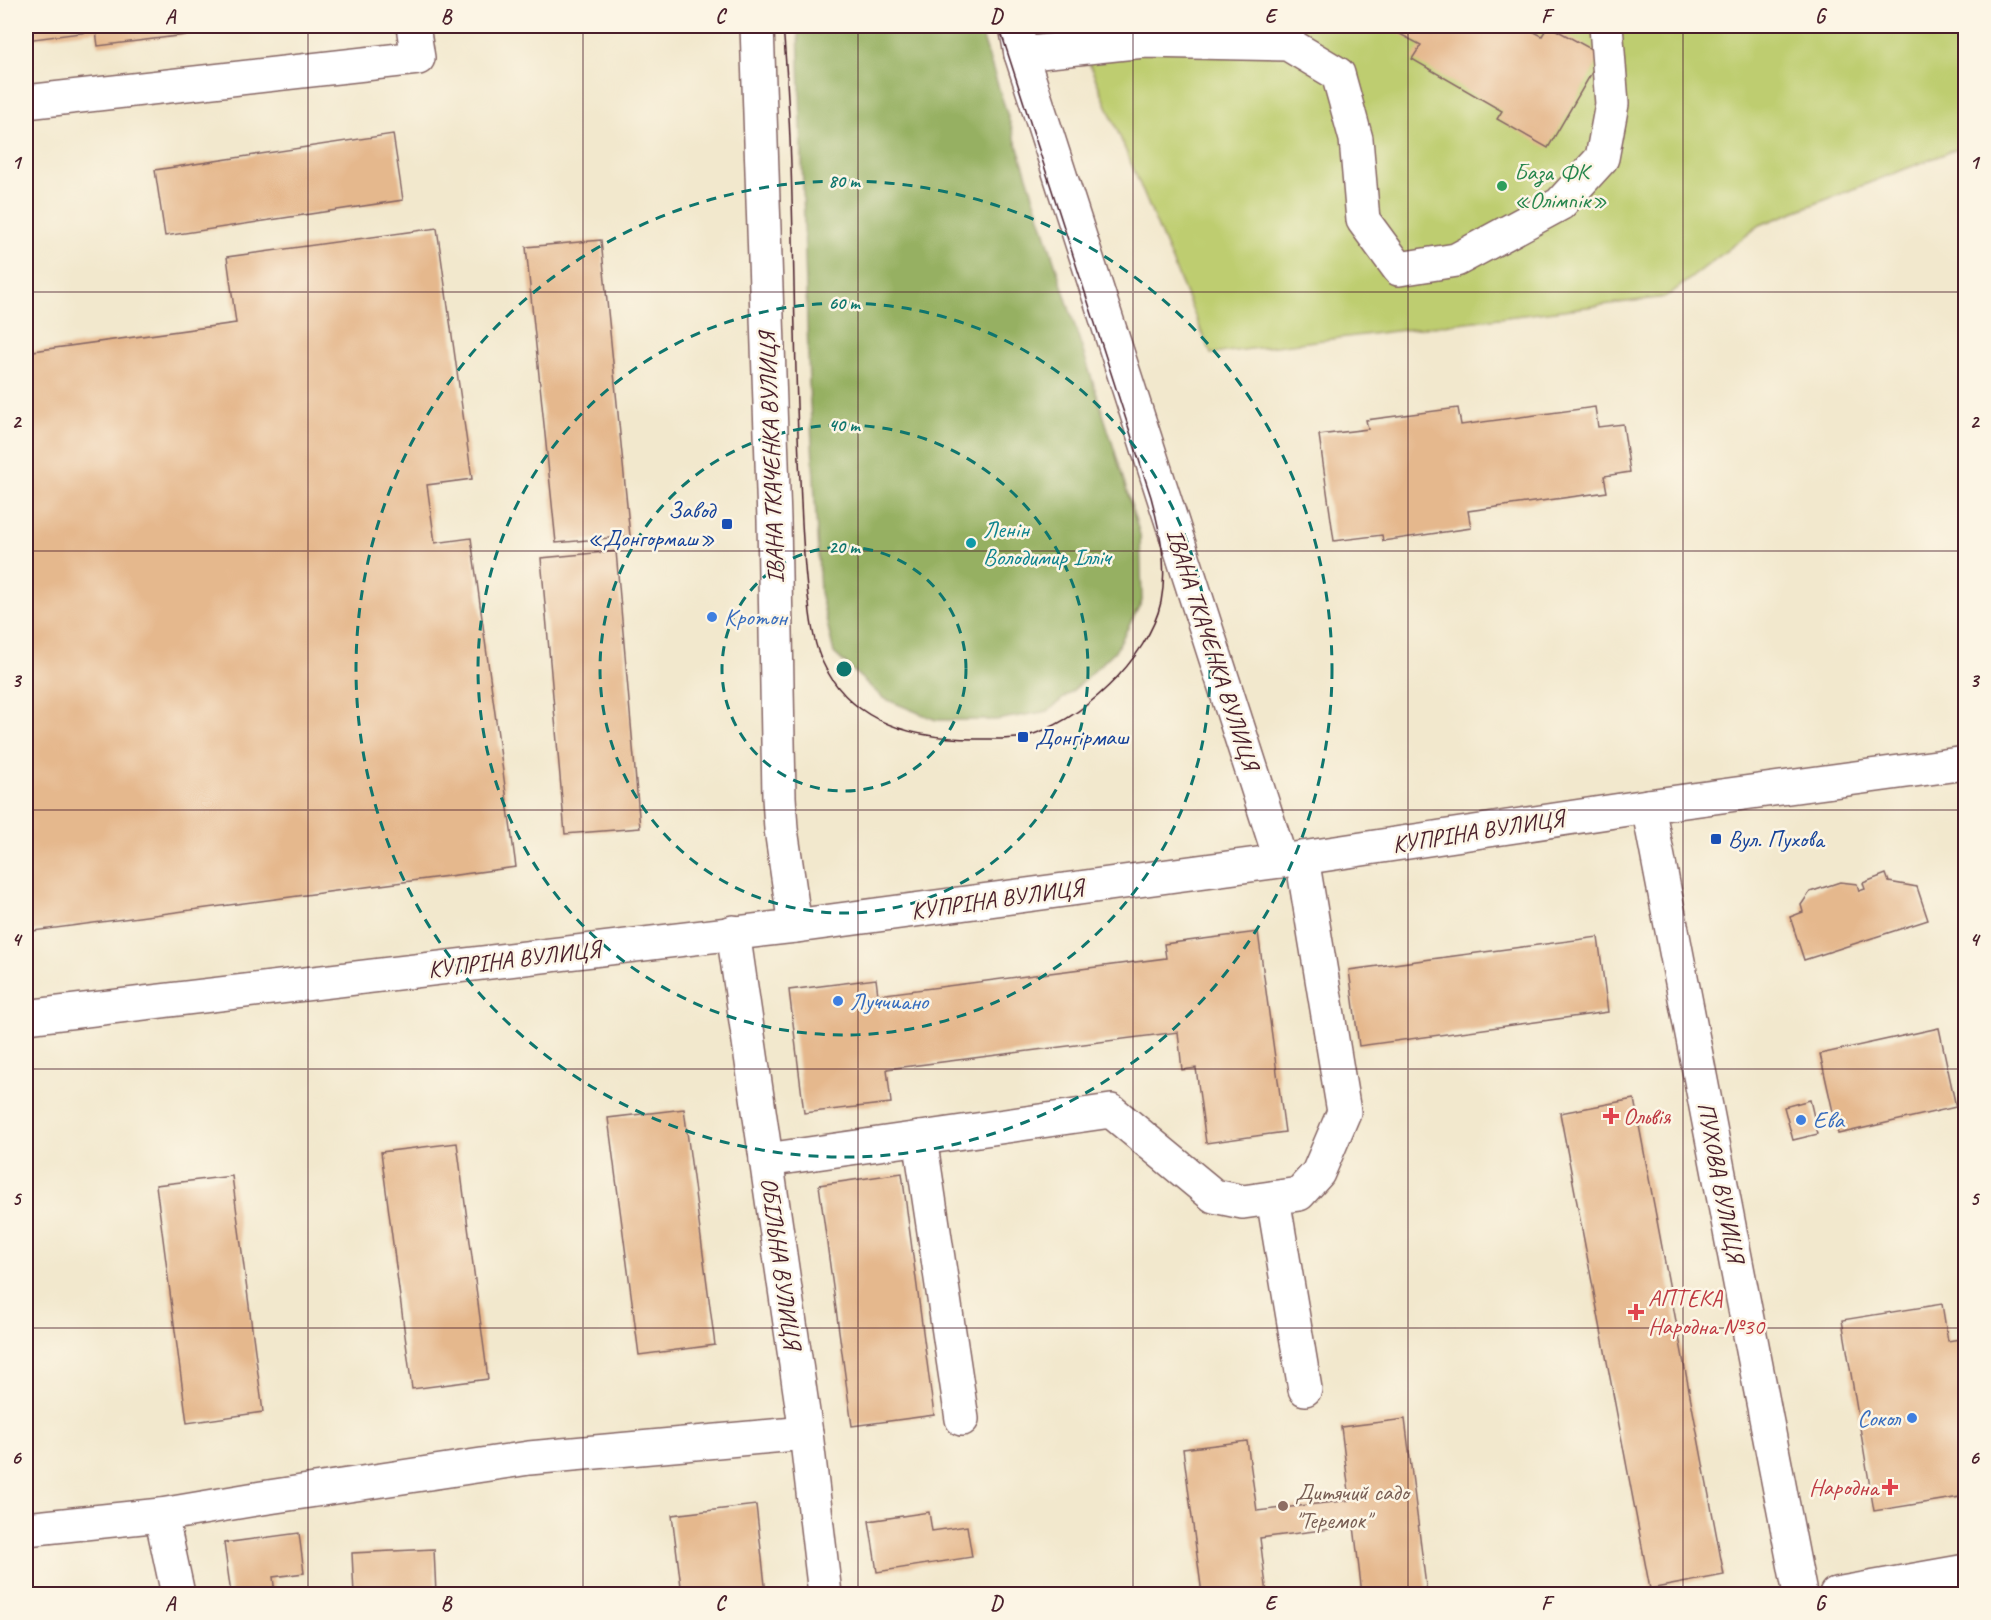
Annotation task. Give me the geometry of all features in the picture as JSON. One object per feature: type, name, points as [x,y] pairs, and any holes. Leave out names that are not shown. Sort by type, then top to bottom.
[{"type":"main road","points":[[26,102],[418,58],[413,26]]},
{"type":"main road","name":"ІВАНА ТКАЧЕНКА ВУЛИЦЯ","points":[[757,26],[774,508],[779,797],[781,829],[795,926]]},
{"type":"main road","points":[[1019,40],[1288,44],[1338,74],[1356,139],[1363,220],[1399,269],[1456,260],[1560,204],[1602,158],[1612,104],[1606,26]]},
{"type":"main road","name":"ІВАНА ТКАЧЕНКА ВУЛИЦЯ","points":[[766,1160],[1111,1111],[1214,1196],[1243,1202],[1299,1194],[1318,1173],[1344,1112],[1291,859],[1019,40]]},
{"type":"main road","name":"КУПРІНА ВУЛИЦЯ","points":[[26,1017],[795,926],[1291,859],[1648,806],[1965,763]]},
{"type":"main road","name":"ПУХОВА ВУЛИЦЯ","points":[[1648,806],[1800,1594]]},
{"type":"main road","name":"ОБІЛЬНА ВУЛИЦЯ","points":[[733,932],[806,1433],[825,1594]]},
{"type":"main road","points":[[920,1138],[962,1419]]},
{"type":"main road","points":[[1274,1198],[1305,1389]]},
{"type":"main road","points":[[26,1530],[161,1515],[529,1458],[806,1433]]},
{"type":"main road","points":[[161,1515],[178,1594]]},
{"type":"main road","points":[[1836,1594],[1965,1571]]},
{"type":"green space","points":[[798,26],[979,26],[1140,535],[1142,601],[1116,650],[1048,711],[996,720],[936,720],[883,698],[834,653],[820,592],[809,385]]},
{"type":"green space","name":"База ФК «Олімпік»","points":[[1075,26],[1965,26],[1965,146],[1760,225],[1666,297],[1211,354]]},
{"type":"building","points":[[26,26],[249,27],[98,46],[96,31],[26,40]]},
{"type":"building","points":[[1400,26],[1523,26],[1542,36],[1549,26],[1602,55],[1548,148],[1497,119],[1502,111],[1412,59],[1421,45],[1396,32]]},
{"type":"building","points":[[393,134],[403,200],[165,236],[155,170]]},
{"type":"building","points":[[437,228],[472,479],[427,485],[435,543],[471,538],[516,867],[26,932],[26,352],[236,323],[227,257]]},
{"type":"building","points":[[601,240],[630,536],[556,543],[526,247]]},
{"type":"building","points":[[1595,407],[1598,427],[1623,424],[1630,472],[1604,476],[1607,492],[1468,511],[1471,528],[1383,541],[1382,535],[1334,541],[1319,435],[1368,429],[1366,420],[1458,408],[1461,425]]},
{"type":"building","points":[[616,551],[640,828],[565,834],[541,558]]},
{"type":"building","points":[[1886,874],[1889,882],[1917,887],[1928,920],[1804,960],[1790,917],[1803,912],[1801,905],[1810,892],[1840,882],[1857,884],[1859,891],[1865,889],[1863,883]]},
{"type":"building","points":[[1258,932],[1285,1132],[1206,1143],[1196,1068],[1182,1070],[1178,1032],[887,1069],[891,1103],[804,1113],[789,990],[876,979],[878,995],[1166,958],[1164,944]]},
{"type":"building","points":[[1598,937],[1608,1012],[1359,1046],[1349,970]]},
{"type":"building","points":[[1939,1028],[1956,1107],[1838,1134],[1820,1054]]},
{"type":"building","points":[[1634,1099],[1724,1575],[1650,1589],[1560,1113]]},
{"type":"building","name":"Ева","points":[[1810,1100],[1818,1134],[1793,1140],[1784,1107]]},
{"type":"building","points":[[684,1109],[715,1345],[639,1355],[608,1118]]},
{"type":"building","points":[[457,1143],[488,1379],[412,1389],[381,1152]]},
{"type":"building","points":[[902,1173],[934,1415],[852,1426],[819,1185]]},
{"type":"building","points":[[232,1176],[263,1412],[187,1423],[156,1185]]},
{"type":"building","name":"Сокол","points":[[1942,1304],[1948,1341],[1966,1338],[1966,1496],[1874,1511],[1842,1320]]},
{"type":"building","points":[[1405,1419],[1427,1594],[1362,1594],[1354,1526],[1260,1538],[1267,1594],[1202,1594],[1183,1449],[1247,1441],[1257,1511],[1350,1500],[1341,1427]]},
{"type":"building","points":[[756,1505],[766,1594],[682,1594],[672,1515]]},
{"type":"building","points":[[929,1512],[932,1531],[967,1526],[972,1557],[877,1572],[869,1521]]},
{"type":"building","points":[[299,1533],[304,1573],[273,1577],[275,1594],[231,1594],[224,1543]]},
{"type":"building","points":[[434,1549],[436,1594],[354,1594],[352,1553]]},
{"type":"tram line","points":[[783,26],[790,139],[802,527],[807,589],[817,648],[834,682],[849,699],[867,713],[887,723],[930,736],[1011,739],[1045,730],[1066,719],[1088,704],[1127,666],[1154,623],[1161,602],[1164,575],[1160,536],[1151,497],[999,26]]},
{"type":"place","name":"База ФК «Олімпік»","points":[[1502,186]]},
{"type":"place","name":"Завод «Донгормаш»","points":[[727,524]]},
{"type":"place","name":"Ленін Володимир Ілліч","points":[[971,543]]},
{"type":"place","name":"Кротон","points":[[712,617]]},
{"type":"place","name":"Донгірмаш","points":[[1023,737]]},
{"type":"place","name":"Вул. Пухова","points":[[1716,839]]},
{"type":"place","name":"Луччиано","points":[[838,1001]]},
{"type":"place","name":"Ольвія","points":[[1611,1116]]},
{"type":"place","name":"Ева","points":[[1801,1120]]},
{"type":"place","name":"АПТЕКА Народна №30","points":[[1636,1312]]},
{"type":"place","name":"Сокол","points":[[1912,1418]]},
{"type":"place","name":"Народна","points":[[1890,1487]]},
{"type":"place","name":"Дитячий садо \"Теремок\"","points":[[1283,1506]]}]
